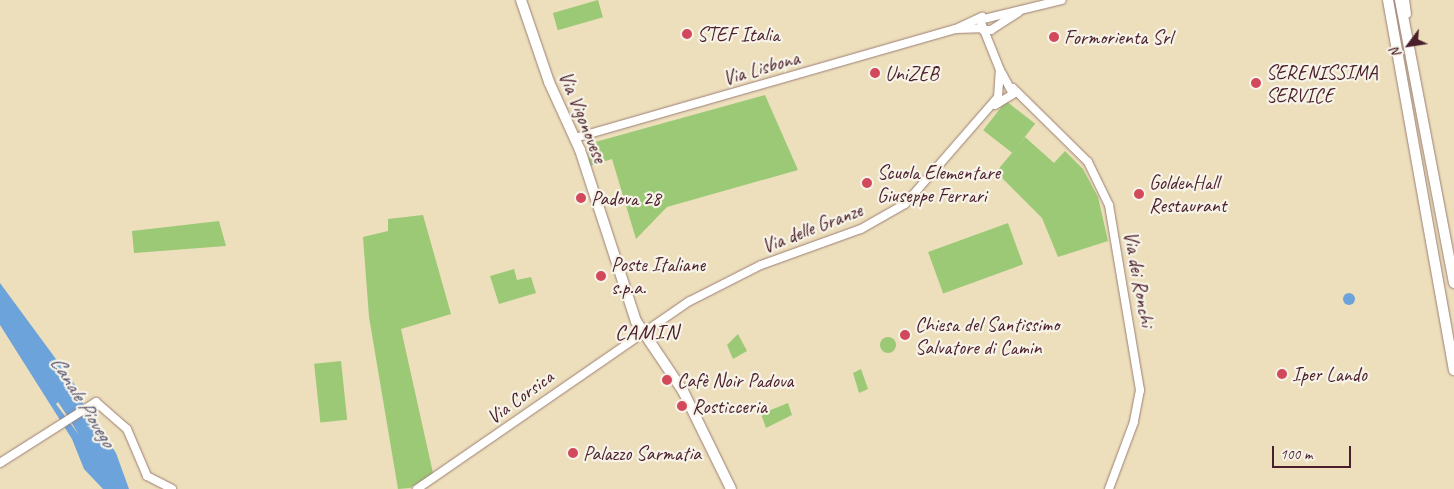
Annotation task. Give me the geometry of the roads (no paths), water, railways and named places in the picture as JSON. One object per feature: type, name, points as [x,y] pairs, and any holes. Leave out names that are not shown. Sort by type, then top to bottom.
[{"type":"main road","name":"Via Vigonovese","points":[[521,0],[545,71],[575,138],[641,331],[683,392],[731,489]]},
{"type":"main road","points":[[1400,0],[1409,26],[1454,283]]},
{"type":"main road","points":[[1387,1],[1454,370]]},
{"type":"street","name":"Via Lisbona","points":[[575,138],[956,30],[985,16],[1022,11],[1062,0]]},
{"type":"street","points":[[1406,0],[1409,26]]},
{"type":"street","name":"Via Lisbona","points":[[956,30],[994,27],[1022,11]]},
{"type":"street","points":[[985,16],[994,27],[996,55],[1000,70],[1000,89],[1008,98],[1012,87]]},
{"type":"street","points":[[985,16],[982,29],[996,55]]},
{"type":"street","points":[[1000,70],[1012,87]]},
{"type":"street","points":[[1000,89],[1012,87]]},
{"type":"street","name":"Via dei Ronchi","points":[[1012,87],[1023,103],[1088,162],[1109,204],[1140,390],[1134,422],[1109,489]]},
{"type":"street","name":"Via delle Granze","points":[[641,331],[761,265],[887,215],[926,185],[993,106],[1000,89]]},
{"type":"street","name":"Via dei Ronchi","points":[[1008,98],[1023,103]]},
{"type":"street","name":"Via delle Granze","points":[[993,106],[1008,98]]},
{"type":"street","name":"Via Corsica","points":[[417,489],[641,331]]},
{"type":"street","points":[[0,463],[89,404],[100,403],[118,418],[144,471],[172,489]]},
{"type":"water","points":[[0,283],[78,389],[75,391],[116,453],[129,489],[103,489],[84,469],[72,439],[0,325]],"holes":[[[58,402],[79,435],[56,404]]]},
{"type":"water","points":[[1351,293],[1354,294],[1354,304],[1347,305],[1344,304],[1343,297],[1344,294]]},
{"type":"place","name":"STEF Italia","points":[[687,34]]},
{"type":"place","name":"Formorienta Srl","points":[[1054,37]]},
{"type":"place","name":"UniZEB","points":[[875,73]]},
{"type":"place","name":"SERENISSIMA SERVICE","points":[[1256,83]]},
{"type":"place","name":"Scuola Elementare Giuseppe Ferrari","points":[[867,183]]},
{"type":"place","name":"GoldenHall Restaurant","points":[[1139,194]]},
{"type":"place","name":"Padova 28","points":[[581,198]]},
{"type":"place","name":"Poste Italiane s.p.a.","points":[[601,276]]},
{"type":"place","name":"Chiesa del Santissimo Salvatore di Camin","points":[[905,335]]},
{"type":"place","name":"Iper Lando","points":[[1282,374]]},
{"type":"place","name":"Cafè Noir Padova","points":[[667,380]]},
{"type":"place","name":"Rosticceria","points":[[682,406]]},
{"type":"place","name":"Palazzo Sarmatia","points":[[573,453]]},
{"type":"district","name":"CAMIN","points":[[647,333]]},
{"type":"water label","name":"Canale Piovego","points":[[83,401]]}]
